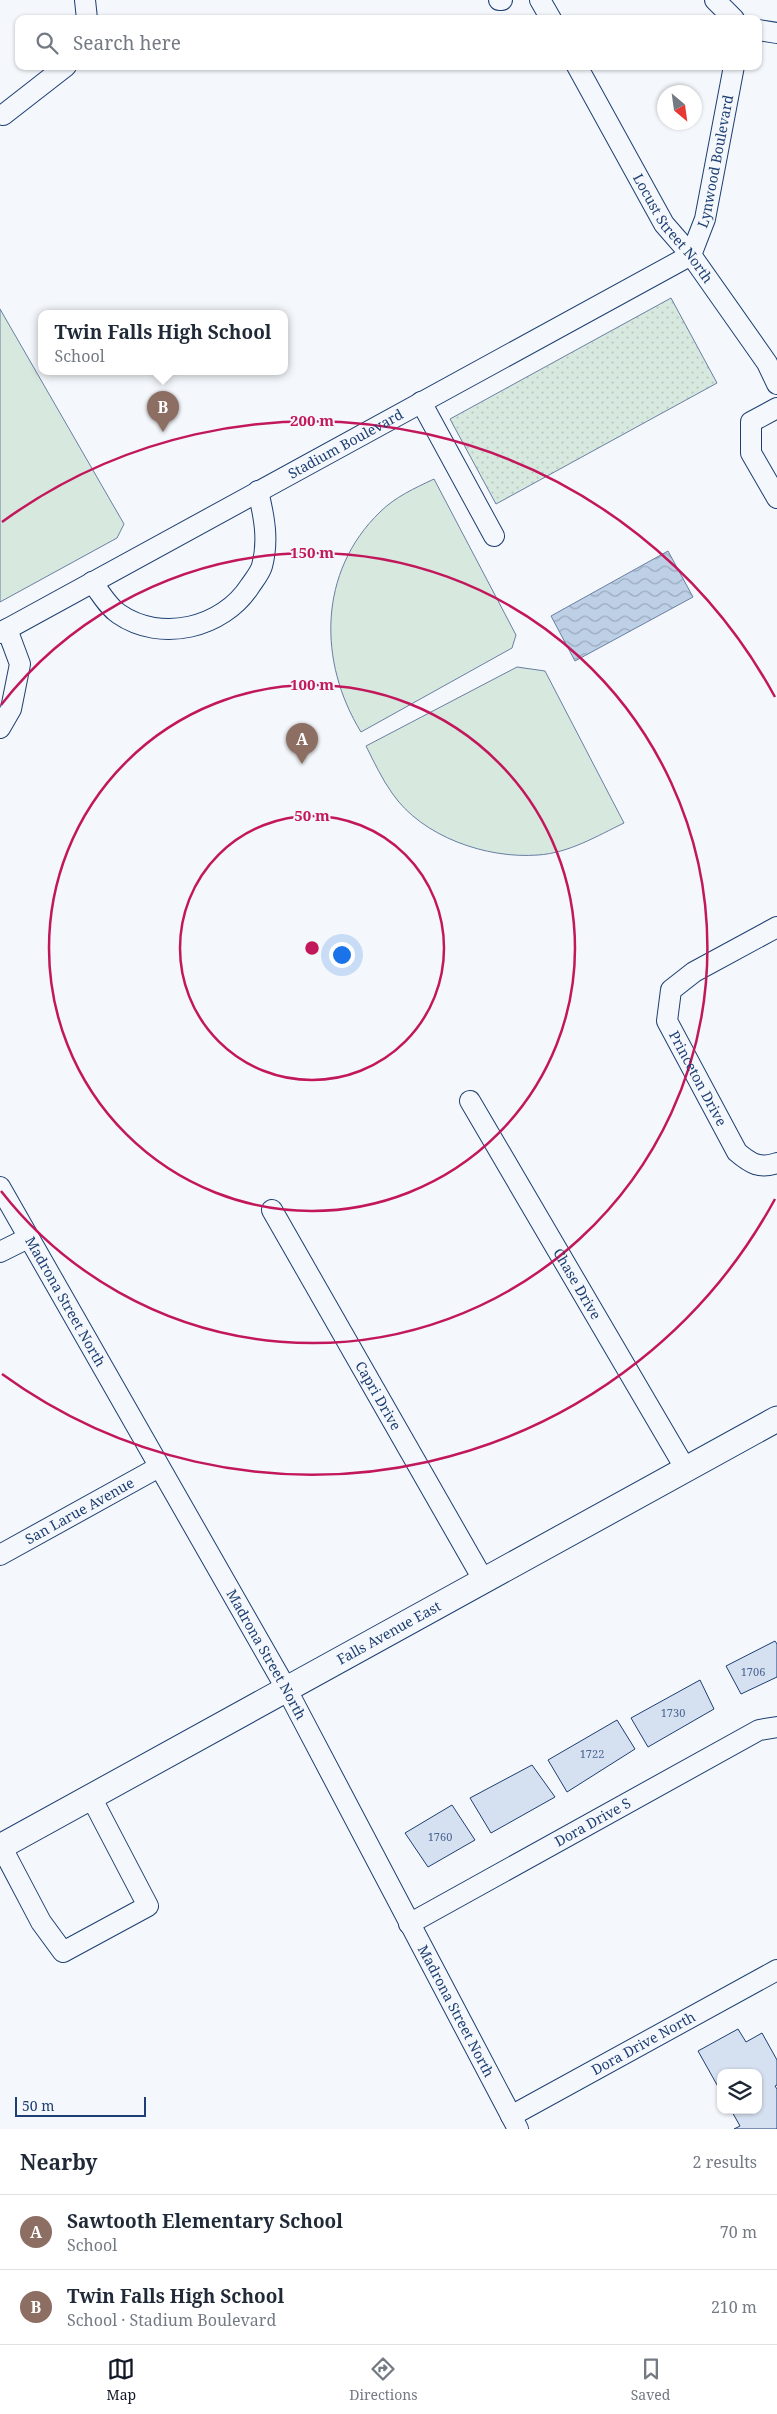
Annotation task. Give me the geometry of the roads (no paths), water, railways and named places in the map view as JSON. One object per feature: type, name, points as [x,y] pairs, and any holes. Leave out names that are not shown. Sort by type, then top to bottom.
[{"type":"main road","name":"Falls Avenue East","points":[[0,1847],[777,1419]]},
{"type":"street","points":[[85,0],[87,15]]},
{"type":"street","points":[[540,0],[549,15]]},
{"type":"street","points":[[715,0],[730,15]]},
{"type":"street","points":[[762,31],[777,33]]},
{"type":"street","points":[[1,115],[61,70]]},
{"type":"street","name":"Locust Street North","points":[[579,70],[664,224],[691,255],[772,360],[777,384]]},
{"type":"street","name":"Lynwood Boulevard","points":[[691,255],[705,219],[733,70]]},
{"type":"street","name":"Stadium Boulevard","points":[[4,631],[691,255]]},
{"type":"street","points":[[421,402],[494,536]]},
{"type":"street","points":[[777,408],[751,422],[751,453],[777,498]]},
{"type":"street","points":[[92,582],[118,613],[142,626],[181,630],[218,617],[242,599],[262,568],[266,528],[258,491]]},
{"type":"street","points":[[0,728],[11,710],[20,664],[4,631]]},
{"type":"street","name":"Princeton Drive","points":[[777,927],[694,972],[671,990],[667,1021],[737,1152],[752,1165],[767,1167],[777,1164]]},
{"type":"street","name":"Chase Drive","points":[[470,1101],[685,1468]]},
{"type":"street","name":"Madrona Street North","points":[[0,1187],[287,1690],[514,2122]]},
{"type":"street","name":"Capri Drive","points":[[272,1210],[484,1581]]},
{"type":"street","points":[[0,1252],[28,1238]]},
{"type":"street","name":"San Larue Avenue","points":[[0,1555],[159,1467]]},
{"type":"street","name":"Dora Drive S","points":[[409,1924],[759,1730],[777,1727]]},
{"type":"street","points":[[0,1847],[41,1922],[63,1952],[72,1948],[148,1906],[91,1797]]},
{"type":"street","name":"Dora Drive North","points":[[514,2122],[777,1970]]},
{"type":"water","points":[[668,551],[693,597],[575,661],[551,616]]},
{"type":"place","name":"Twin Falls High School","points":[[163,432]]},
{"type":"place","name":"Sawtooth Elementary School","points":[[302,764]]}]
